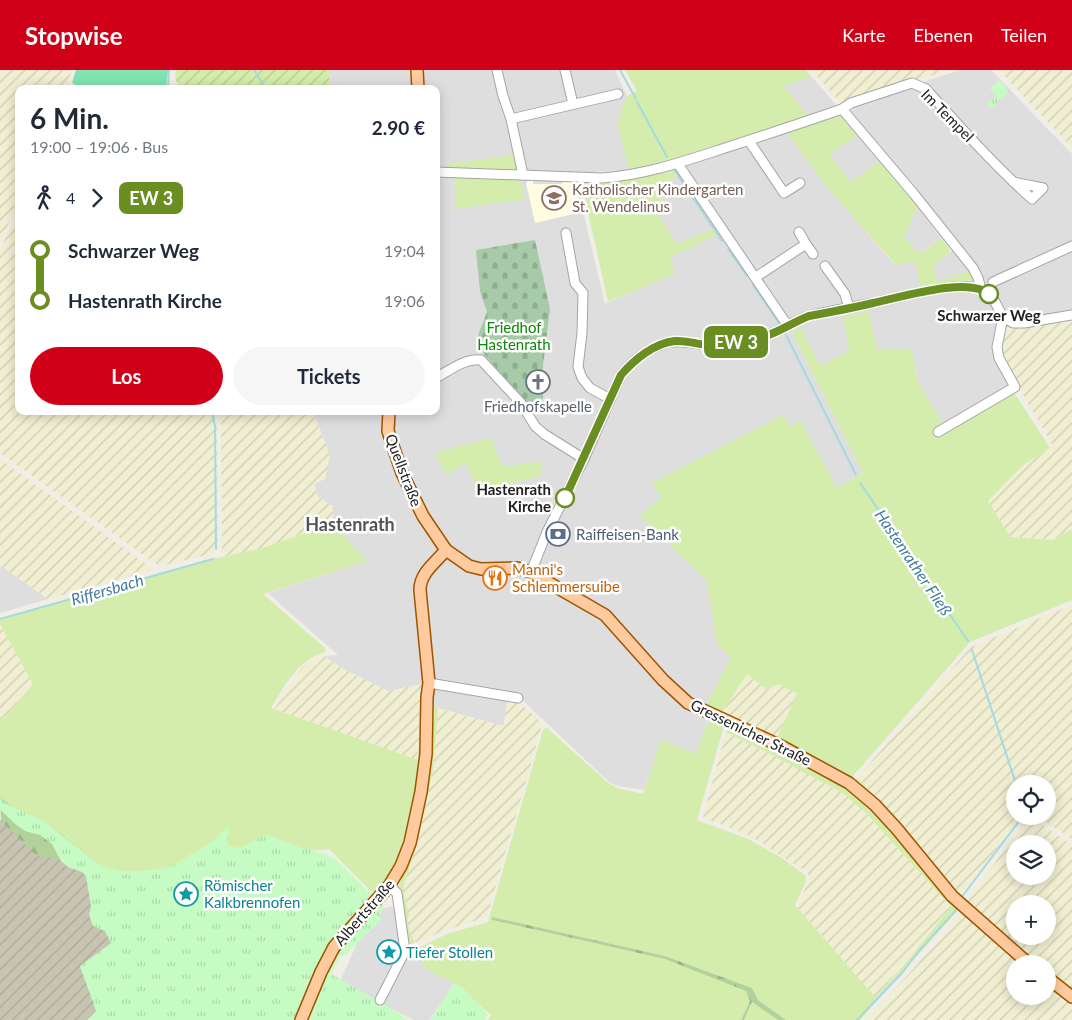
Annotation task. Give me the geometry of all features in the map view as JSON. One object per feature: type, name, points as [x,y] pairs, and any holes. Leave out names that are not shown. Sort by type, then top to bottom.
[{"type":"main road","points":[[417,70],[418,85]]},
{"type":"main road","name":"Quellstraße","points":[[389,415],[388,431],[406,481],[423,516],[446,550]]},
{"type":"main road","name":"Gressenicher Straße","points":[[446,550],[469,566],[481,569],[517,568],[530,572],[605,615],[663,680],[688,703],[781,746],[849,783],[875,805],[952,896],[1019,955]]},
{"type":"main road","name":"Albertstraße","points":[[301,1020],[321,972],[334,947],[390,886],[401,866],[410,843],[421,792],[426,754],[429,683],[420,581],[428,569],[446,550]]},
{"type":"main road","points":[[1056,985],[1072,998]]},
{"type":"street","points":[[497,70],[511,119],[523,175]]},
{"type":"street","points":[[565,70],[573,104]]},
{"type":"street","name":"Im Tempel","points":[[440,172],[602,178],[628,176],[678,164],[749,141],[842,109],[851,103],[912,83],[926,89],[1013,182]]},
{"type":"street","points":[[511,119],[618,94]]},
{"type":"street","points":[[842,109],[914,194],[973,268],[981,289]]},
{"type":"street","points":[[749,141],[781,195],[800,182]]},
{"type":"street","points":[[678,164],[788,326]]},
{"type":"street","points":[[799,232],[813,254]]},
{"type":"street","points":[[566,233],[575,283],[583,293],[582,333],[578,366],[582,378],[590,388],[610,399]]},
{"type":"street","points":[[756,277],[806,244]]},
{"type":"street","points":[[993,282],[1072,246]]},
{"type":"street","points":[[825,266],[845,294],[849,308]]},
{"type":"street","points":[[530,572],[546,532],[584,459],[621,375],[630,364],[642,355],[666,343],[679,341],[708,345],[756,339],[778,332],[809,316],[934,289],[962,287],[981,289],[989,294],[1003,317],[1014,323],[1072,315]]},
{"type":"street","points":[[938,432],[1014,386],[999,358],[997,347],[1003,317]]},
{"type":"street","points":[[440,376],[467,361],[481,360],[521,403],[535,426],[544,434],[584,459]]},
{"type":"street","points":[[429,683],[518,698]]},
{"type":"street","points":[[380,1000],[406,951],[396,892],[390,886]]},
{"type":"shaded area","points":[[329,70],[615,70],[627,96],[617,122],[629,170],[574,173],[605,304],[673,274],[671,257],[716,235],[712,229],[677,245],[655,212],[678,172],[684,169],[686,165],[786,132],[831,192],[895,265],[915,260],[938,284],[933,266],[958,246],[850,113],[854,107],[960,70],[991,70],[1072,154],[1072,318],[1025,328],[1008,327],[1016,383],[944,426],[918,382],[912,350],[849,351],[820,366],[801,328],[792,332],[863,473],[837,489],[800,421],[661,497],[640,516],[707,581],[717,643],[731,658],[705,706],[712,709],[696,754],[661,740],[644,790],[617,786],[609,782],[519,697],[503,726],[434,707],[434,686],[422,684],[388,691],[345,670],[324,656],[338,655],[268,593],[367,561],[333,523],[333,506],[318,497],[314,484],[330,456],[315,415],[440,415],[440,85],[330,85]]},
{"type":"shaded area","points":[[812,77],[836,105],[835,108],[809,116],[783,86]]},
{"type":"shaded area","points":[[858,135],[880,161],[850,182],[829,154]]},
{"type":"shaded area","name":"Katholischer Kindergarten St. Wendelinus","points":[[533,179],[533,184],[562,184],[562,181],[576,182],[582,212],[535,223],[526,183]]},
{"type":"shaded area","points":[[917,207],[941,238],[923,251],[917,252],[904,237]]},
{"type":"shaded area","points":[[547,491],[564,499],[556,513],[544,506]]},
{"type":"shaded area","points":[[0,565],[48,599],[0,613]]},
{"type":"shaded area","points":[[0,820],[86,865],[259,1020],[0,1020]]},
{"type":"shaded area","points":[[393,906],[399,919],[401,948],[414,950],[426,969],[455,984],[429,1020],[414,1020],[339,984],[358,941],[384,908]]},
{"type":"green space","points":[[0,70],[72,70],[67,85],[15,85],[15,210],[0,242]]},
{"type":"green space","points":[[76,70],[168,70],[166,85],[76,85],[72,83]]},
{"type":"green space","points":[[176,70],[329,70],[330,85],[178,85],[175,76]]},
{"type":"green space","points":[[625,70],[806,70],[812,77],[783,86],[809,116],[676,158],[629,170],[617,122],[627,96],[637,91]]},
{"type":"green space","points":[[812,70],[949,70],[840,103]]},
{"type":"green space","points":[[999,70],[1072,70],[1072,148]]},
{"type":"green space","points":[[999,80],[1009,91],[991,109],[987,105],[997,96],[990,89]]},
{"type":"green space","points":[[840,115],[845,118],[858,135],[829,154],[850,182],[880,161],[917,207],[904,237],[917,252],[924,251],[941,238],[951,251],[933,266],[937,281],[969,272],[973,279],[971,283],[951,282],[921,288],[915,261],[896,265],[831,192],[786,132]]},
{"type":"green space","points":[[515,155],[518,168],[515,170],[448,168],[448,164]]},
{"type":"green space","points":[[672,169],[677,170],[677,172],[656,212],[677,244],[712,229],[716,235],[671,257],[674,274],[608,302],[582,185],[585,181],[628,179]]},
{"type":"green space","points":[[454,177],[520,179],[525,199],[457,209]]},
{"type":"green space","points":[[15,219],[15,415],[214,415],[217,426],[218,548],[214,553],[162,566],[156,564],[0,453],[0,249]]},
{"type":"green space","name":"Friedhof Hastenrath","points":[[535,240],[550,309],[543,366],[543,398],[530,408],[484,354],[478,335],[487,312],[480,291],[476,250]]},
{"type":"green space","points":[[869,312],[877,349],[912,350],[918,382],[944,426],[1007,393],[1015,394],[1050,448],[1023,465],[988,501],[1010,537],[1053,540],[1072,529],[1072,600],[970,642],[853,776],[847,778],[776,740],[797,694],[778,684],[767,690],[747,674],[721,714],[705,706],[731,658],[717,644],[707,581],[640,516],[661,497],[652,483],[783,415],[790,427],[800,420],[837,488],[863,473],[792,332],[801,328],[820,366],[849,351],[843,317]]},
{"type":"green space","points":[[1072,318],[1072,529],[1053,540],[1010,537],[988,501],[1023,465],[1053,446],[1002,356],[1000,346],[1002,333],[1008,327],[1025,328]]},
{"type":"green space","points":[[219,415],[315,415],[330,456],[325,479],[314,484],[318,497],[333,506],[333,523],[263,548],[225,556],[222,551],[221,425]]},
{"type":"green space","points":[[491,438],[502,466],[541,462],[541,476],[481,491],[465,463],[447,476],[434,453]]},
{"type":"green space","points":[[0,459],[150,567],[149,571],[48,599],[0,565]]},
{"type":"green space","points":[[333,523],[367,561],[263,594],[325,648],[325,652],[315,656],[299,667],[271,708],[418,760],[422,684],[425,684],[419,772],[405,840],[397,864],[386,883],[373,893],[329,849],[230,858],[226,836],[142,887],[97,863],[13,808],[0,797],[0,716],[4,719],[33,684],[0,624],[0,618],[213,558],[263,548]]},
{"type":"green space","points":[[1072,605],[1072,839],[1051,825],[1056,825],[1056,775],[1006,775],[1006,825],[1015,825],[960,896],[903,825],[857,778],[971,647]]},
{"type":"green space","points":[[0,624],[33,684],[4,719],[0,716]]},
{"type":"green space","points":[[324,656],[345,670],[388,691],[422,684],[418,760],[274,710],[283,693],[302,668],[317,658]]},
{"type":"green space","points":[[747,673],[767,690],[778,684],[798,694],[776,740],[721,714]]},
{"type":"green space","points":[[508,698],[518,701],[542,725],[487,917],[414,942],[407,922],[403,888],[417,844],[433,770],[438,708],[503,726]]},
{"type":"green space","points":[[434,707],[438,708],[433,770],[417,844],[403,888],[409,915],[407,922],[414,942],[412,945],[406,939],[397,889],[407,864],[429,770]]},
{"type":"green space","points":[[709,718],[724,726],[697,820],[748,839],[780,857],[805,875],[806,881],[795,905],[875,997],[899,971],[951,907],[866,813],[844,794],[726,732],[731,727],[773,746],[847,787],[872,808],[959,909],[860,1020],[786,1020],[758,1000],[752,988],[665,956],[493,917],[492,920],[665,959],[747,991],[750,1001],[741,1020],[488,1020],[491,1015],[455,984],[426,969],[414,950],[447,934],[488,922],[543,730],[546,727],[608,783],[617,788],[643,794],[661,740],[696,754]]},
{"type":"green space","points":[[726,732],[844,794],[866,813],[951,907],[875,998],[797,907],[809,880],[808,873],[749,835],[704,818]]},
{"type":"green space","points":[[857,778],[903,825],[960,896],[959,898],[855,781]]},
{"type":"green space","points":[[0,797],[13,808],[57,831],[97,863],[86,865],[36,855],[1,821]]},
{"type":"green space","points":[[0,798],[10,806],[42,820],[100,865],[120,871],[144,871],[172,866],[214,840],[229,825],[227,846],[241,848],[254,840],[269,835],[301,848],[323,853],[337,860],[385,908],[380,912],[381,920],[343,957],[340,956],[331,974],[408,1020],[87,1020],[96,1011],[80,966],[111,943],[105,931],[93,926],[89,915],[91,907],[86,876],[82,872],[68,867],[61,861],[52,844],[40,835],[25,831],[14,823],[0,809]]},
{"type":"green space","points":[[1022,825],[1042,825],[1072,845],[1072,989],[1056,976],[1056,955],[1030,955],[1018,945],[1056,945],[1056,895],[1006,895],[1006,935],[967,901],[1006,848],[1006,885],[1056,885],[1056,835],[1015,835]]},
{"type":"green space","points":[[962,913],[1009,955],[1006,955],[1006,1005],[1056,1005],[1056,993],[1072,1006],[1072,1020],[865,1020],[907,976]]},
{"type":"green space","points":[[492,917],[665,956],[752,988],[758,1000],[786,1020],[778,1020],[752,1002],[744,1020],[741,1020],[750,1001],[746,991],[665,959],[492,920]]},
{"type":"green space","points":[[454,983],[462,987],[488,1015],[485,1020],[430,1020]]},
{"type":"green space","points":[[752,1002],[778,1020],[744,1020]]},
{"type":"waterway","name":"Riffersbach","points":[[168,85],[169,70]]},
{"type":"waterway","points":[[254,70],[263,85]]},
{"type":"waterway","name":"Hastenrather Fließ","points":[[620,70],[636,99]]},
{"type":"waterway","name":"Hastenrather Fließ","points":[[637,102],[667,157]]},
{"type":"waterway","name":"Hastenrather Fließ","points":[[673,168],[722,241]]},
{"type":"waterway","name":"Hastenrather Fließ","points":[[728,249],[747,276]]},
{"type":"waterway","name":"Hastenrather Fließ","points":[[753,285],[779,323]]},
{"type":"waterway","name":"Hastenrather Fließ","points":[[785,333],[856,475]]},
{"type":"waterway","name":"Riffersbach","points":[[213,415],[215,427],[216,549]]},
{"type":"waterway","name":"Hastenrather Fließ","points":[[860,483],[968,641]]},
{"type":"waterway","name":"Riffersbach","points":[[0,619],[213,559]]},
{"type":"waterway","name":"Hastenrather Fließ","points":[[972,650],[1013,775]]},
{"type":"waterway","name":"Hastenrather Fließ","points":[[961,898],[1016,825]]},
{"type":"waterway","name":"Hastenrather Fließ","points":[[857,1020],[902,973],[957,909]]},
{"type":"bus line","points":[[565,498],[621,375],[630,364],[654,348],[675,341],[708,345],[756,339],[778,332],[809,316],[934,289],[962,287],[984,290],[989,294]]},
{"type":"place","name":"Katholischer Kindergarten St. Wendelinus","points":[[554,198]]},
{"type":"place","name":"Schwarzer Weg","points":[[989,294]]},
{"type":"place","name":"Friedhofskapelle","points":[[538,382]]},
{"type":"place","name":"Hastenrath Kirche","points":[[565,498]]},
{"type":"place","name":"Raiffeisen-Bank","points":[[558,534]]},
{"type":"place","name":"Manni's Schlemmersuibe","points":[[495,578]]},
{"type":"place","name":"Römischer Kalkbrennofen","points":[[186,894]]},
{"type":"place","name":"Tiefer Stollen","points":[[389,952]]},
{"type":"district","name":"Hastenrath","points":[[350,524]]}]
